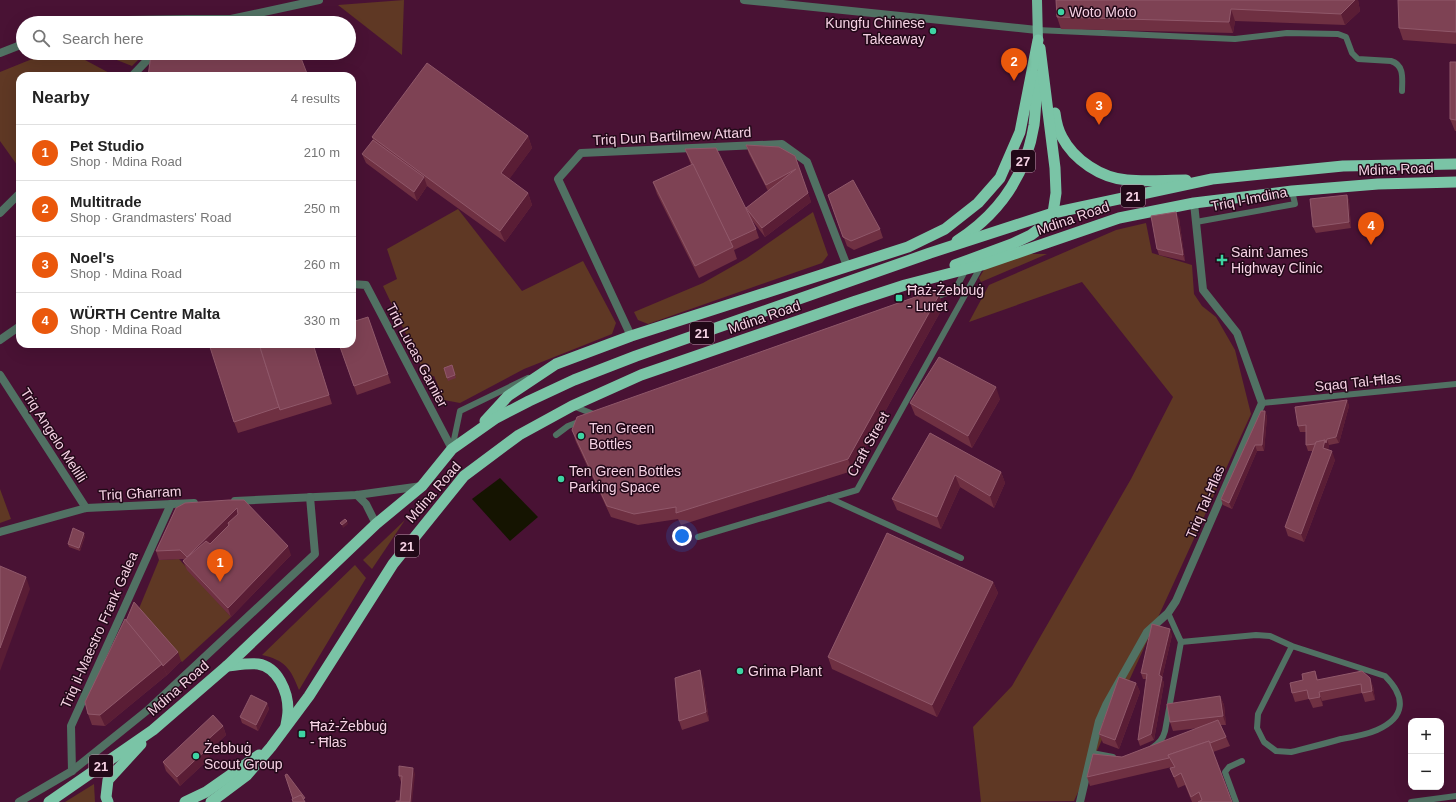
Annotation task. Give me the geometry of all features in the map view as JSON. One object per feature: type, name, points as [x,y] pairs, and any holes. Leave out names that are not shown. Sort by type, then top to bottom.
[{"type":"highway","points":[[1038,35],[1058,129],[1064,141],[1080,160],[1098,172],[1126,180],[1212,179]]},
{"type":"highway","points":[[471,436],[508,396],[556,364],[631,336],[908,247],[945,229],[978,203],[1000,178],[1020,132],[1038,35]]},
{"type":"highway","name":"27","points":[[1038,35],[1056,180],[1054,210]]},
{"type":"highway","name":"27","points":[[942,250],[968,233],[994,212],[1012,187],[1025,157],[1034,126],[1038,35]]},
{"type":"highway","name":"Mdina Road","points":[[49,802],[153,730],[227,666],[376,524],[422,486],[452,449],[496,418],[528,401],[574,380],[636,356],[1054,210],[1212,179],[1343,166],[1456,164]]},
{"type":"highway","name":"Mdina Road","points":[[211,802],[247,775],[271,747],[309,696],[392,564],[464,476],[519,435],[572,406],[641,375],[853,302],[904,285],[982,265],[1119,218],[1194,203],[1292,191],[1378,184],[1456,182]]},
{"type":"highway","points":[[853,302],[1017,242],[1031,235],[1043,226],[1054,210]]},
{"type":"highway","points":[[227,666],[260,664],[275,674],[282,684],[286,694],[288,710],[286,727]]},
{"type":"highway","points":[[108,802],[106,797],[108,780],[153,730]]},
{"type":"highway","points":[[185,802],[206,792],[271,747]]},
{"type":"main road","name":"27","points":[[1036,0],[1038,35]]},
{"type":"street","points":[[245,16],[319,0]]},
{"type":"street","points":[[744,0],[1038,35]]},
{"type":"street","points":[[0,53],[16,47]]},
{"type":"street","points":[[137,72],[148,60]]},
{"type":"street","name":"Triq Dun Bartilmew Attard","points":[[631,336],[558,179],[581,153],[782,144],[807,162],[847,266]]},
{"type":"street","points":[[0,213],[16,197]]},
{"type":"street","points":[[1194,203],[1203,290],[1237,333],[1262,403]]},
{"type":"street","name":"Triq Lucas Garnier","points":[[356,284],[366,285],[452,449]]},
{"type":"street","points":[[0,340],[16,329]]},
{"type":"street","name":"Triq Angelo Melilli","points":[[0,376],[86,508]]},
{"type":"street","name":"Triq Tal-Ħlas","points":[[1080,802],[1099,721],[1106,705],[1147,632],[1168,613],[1176,601],[1262,403]]},
{"type":"street","points":[[225,502],[357,495],[422,486]]},
{"type":"street","points":[[357,495],[366,504],[376,524]]},
{"type":"street","points":[[19,802],[72,771],[149,709],[315,554],[310,498]]},
{"type":"street","name":"Triq Għarram","points":[[0,532],[86,508],[202,503]]},
{"type":"street","name":"Triq il-Maestro Frank Galea","points":[[72,771],[71,726],[171,504]]},
{"type":"lane","points":[[1038,35],[1235,40],[1287,33],[1338,34],[1346,37],[1352,53],[1358,59],[1391,61],[1396,63],[1402,72],[1402,91]]},
{"type":"lane","name":"Triq l-Imdina","points":[[1196,222],[1295,204],[1292,191]]},
{"type":"lane","name":"Craft Street","points":[[698,537],[856,490],[982,265]]},
{"type":"lane","points":[[926,301],[955,290],[966,268]]},
{"type":"lane","name":"Mdina Road","points":[[452,449],[460,411],[556,364]]},
{"type":"lane","name":"Sqaq Tal-Ħlas","points":[[1262,403],[1456,384]]},
{"type":"lane","points":[[572,406],[597,416]]},
{"type":"lane","points":[[556,436],[568,426],[605,413]]},
{"type":"lane","points":[[829,498],[961,558]]},
{"type":"lane","points":[[1147,750],[1163,738],[1181,642],[1168,613]]},
{"type":"lane","points":[[1181,642],[1256,635],[1270,636],[1292,646],[1385,676],[1395,685],[1400,698],[1399,713],[1389,724],[1376,731],[1290,752],[1276,751],[1264,742],[1257,728],[1258,714],[1292,646]]},
{"type":"lane","points":[[1092,752],[1120,759]]},
{"type":"lane","points":[[1236,802],[1225,772],[1229,767],[1242,761]]},
{"type":"lane","points":[[1410,802],[1456,796]]},
{"type":"shaded area","points":[[404,0],[402,55],[356,19],[356,16],[352,16],[338,5]]},
{"type":"shaded area","points":[[30,60],[85,60],[108,72],[16,72],[16,163],[0,141],[0,72]]},
{"type":"shaded area","points":[[117,60],[138,60],[132,66]]},
{"type":"shaded area","points":[[458,209],[522,291],[583,261],[616,323],[612,334],[524,369],[460,403],[444,400],[434,376],[427,378],[383,286],[397,279],[387,249]]},
{"type":"shaded area","points":[[813,212],[828,255],[822,263],[648,324],[638,320],[634,312],[703,283],[747,258]]},
{"type":"shaded area","points":[[1146,223],[1152,253],[1192,265],[1194,294],[1202,306],[1216,317],[1235,350],[1251,414],[1074,801],[981,802],[973,727],[1012,686],[1131,479],[1173,397],[1082,282],[969,322],[989,285],[1116,230]]},
{"type":"shaded area","points":[[1022,254],[1047,254],[981,282],[979,278],[987,265]]},
{"type":"shaded area","points":[[500,478],[538,517],[510,541],[472,499]]},
{"type":"shaded area","points":[[0,489],[11,519],[0,523]]},
{"type":"shaded area","points":[[405,520],[372,569],[363,560]]},
{"type":"shaded area","points":[[179,559],[231,617],[182,662],[138,611],[159,560]]},
{"type":"shaded area","points":[[355,565],[366,578],[299,690],[293,676],[286,666],[270,657],[262,655]]},
{"type":"shaded area","points":[[94,784],[95,802],[65,802]]},
{"type":"building","points":[[1056,0],[1355,0],[1341,14],[1231,9],[1229,22],[1057,17]]},
{"type":"building","points":[[1398,0],[1456,0],[1456,32],[1399,28]]},
{"type":"building","points":[[150,60],[302,60],[306,72],[149,72]]},
{"type":"building","points":[[1450,62],[1456,62],[1456,120],[1450,119]]},
{"type":"building","points":[[427,63],[528,136],[501,173],[528,193],[500,231],[372,137]]},
{"type":"building","points":[[373,140],[424,177],[414,192],[362,154]]},
{"type":"building","points":[[746,145],[779,147],[795,156],[808,193],[762,228],[746,208],[796,169],[766,185]]},
{"type":"building","points":[[716,148],[756,229],[730,241],[685,149]]},
{"type":"building","points":[[693,164],[733,247],[695,266],[653,182]]},
{"type":"building","points":[[853,180],[880,229],[851,241],[843,237],[828,195]]},
{"type":"building","points":[[1347,195],[1349,222],[1313,227],[1310,199]]},
{"type":"building","points":[[1176,212],[1183,255],[1157,249],[1151,216]]},
{"type":"building","points":[[935,290],[939,295],[848,459],[676,513],[676,507],[634,514],[607,506],[572,430],[577,417]]},
{"type":"building","points":[[368,317],[388,374],[354,386],[340,348],[356,348],[356,321]]},
{"type":"building","points":[[210,348],[260,348],[279,407],[234,422]]},
{"type":"building","points":[[260,348],[314,348],[329,395],[280,410]]},
{"type":"building","points":[[939,357],[996,387],[968,436],[910,403]]},
{"type":"building","points":[[452,365],[455,375],[447,378],[444,368]]},
{"type":"building","points":[[1347,400],[1336,437],[1327,439],[1326,443],[1325,440],[1316,442],[1315,444],[1306,445],[1306,425],[1298,426],[1295,407]]},
{"type":"building","points":[[1261,411],[1265,411],[1262,445],[1255,445],[1229,503],[1221,499]]},
{"type":"building","points":[[930,433],[1001,472],[990,496],[955,475],[937,517],[892,499]]},
{"type":"building","points":[[1325,440],[1323,448],[1332,451],[1301,534],[1285,527],[1316,442]]},
{"type":"building","points":[[244,500],[288,546],[228,608],[183,561],[206,541],[210,544],[238,514],[237,508],[187,557],[180,550],[156,551],[176,508],[185,503]]},
{"type":"building","points":[[345,519],[347,521],[342,525],[340,523]]},
{"type":"building","points":[[73,528],[84,533],[79,548],[68,544]]},
{"type":"building","points":[[887,533],[993,582],[932,705],[828,657]]},
{"type":"building","points":[[0,566],[26,577],[0,648]]},
{"type":"building","points":[[134,602],[178,652],[163,666],[126,621]]},
{"type":"building","points":[[125,619],[162,664],[100,715],[88,714],[85,702]]},
{"type":"building","points":[[1152,624],[1170,629],[1159,675],[1162,677],[1151,734],[1138,740],[1147,674],[1141,673]]},
{"type":"building","points":[[700,670],[706,712],[679,721],[675,678]]},
{"type":"building","points":[[1315,671],[1317,680],[1362,671],[1370,678],[1372,691],[1362,693],[1361,684],[1319,692],[1320,697],[1309,699],[1307,690],[1292,693],[1290,683],[1303,680],[1302,674]]},
{"type":"building","points":[[1119,677],[1136,683],[1115,740],[1099,734]]},
{"type":"building","points":[[251,695],[267,703],[256,725],[240,717]]},
{"type":"building","points":[[1220,696],[1223,716],[1170,722],[1167,704]]},
{"type":"building","points":[[213,715],[223,726],[203,744],[207,749],[177,777],[163,762]]},
{"type":"building","points":[[1218,720],[1226,737],[1210,743],[1209,741],[1168,755],[1169,758],[1087,777],[1093,754],[1122,757]]},
{"type":"building","points":[[1209,741],[1232,802],[1198,802],[1202,800],[1199,792],[1191,797],[1181,773],[1174,777],[1170,768],[1175,767],[1168,755]]},
{"type":"building","points":[[399,766],[413,768],[410,802],[396,802],[400,801],[402,776],[399,776]]},
{"type":"building","points":[[287,774],[305,798],[303,799],[301,795],[293,799],[285,775]]},
{"type":"building","points":[[301,795],[305,802],[293,802],[292,799]]},
{"type":"place","name":"Woto Moto","points":[[1061,12]]},
{"type":"place","name":"Kungfu Chinese Takeaway","points":[[933,31]]},
{"type":"place","name":"Multitrade","points":[[1014,81]]},
{"type":"place","name":"Noel's","points":[[1099,125]]},
{"type":"place","name":"WÜRTH Centre Malta","points":[[1371,245]]},
{"type":"place","name":"Saint James Highway Clinic","points":[[1222,260]]},
{"type":"place","name":"Ħaż-Żebbuġ - Luret","points":[[899,298]]},
{"type":"place","name":"Ten Green Bottles","points":[[581,436]]},
{"type":"place","name":"Ten Green Bottles Parking Space","points":[[561,479]]},
{"type":"place","name":"Pet Studio","points":[[220,582]]},
{"type":"place","name":"Grima Plant","points":[[740,671]]},
{"type":"place","name":"Ħaż-Żebbuġ - Ħlas","points":[[302,734]]},
{"type":"place","name":"Żebbuġ Scout Group","points":[[196,756]]}]
